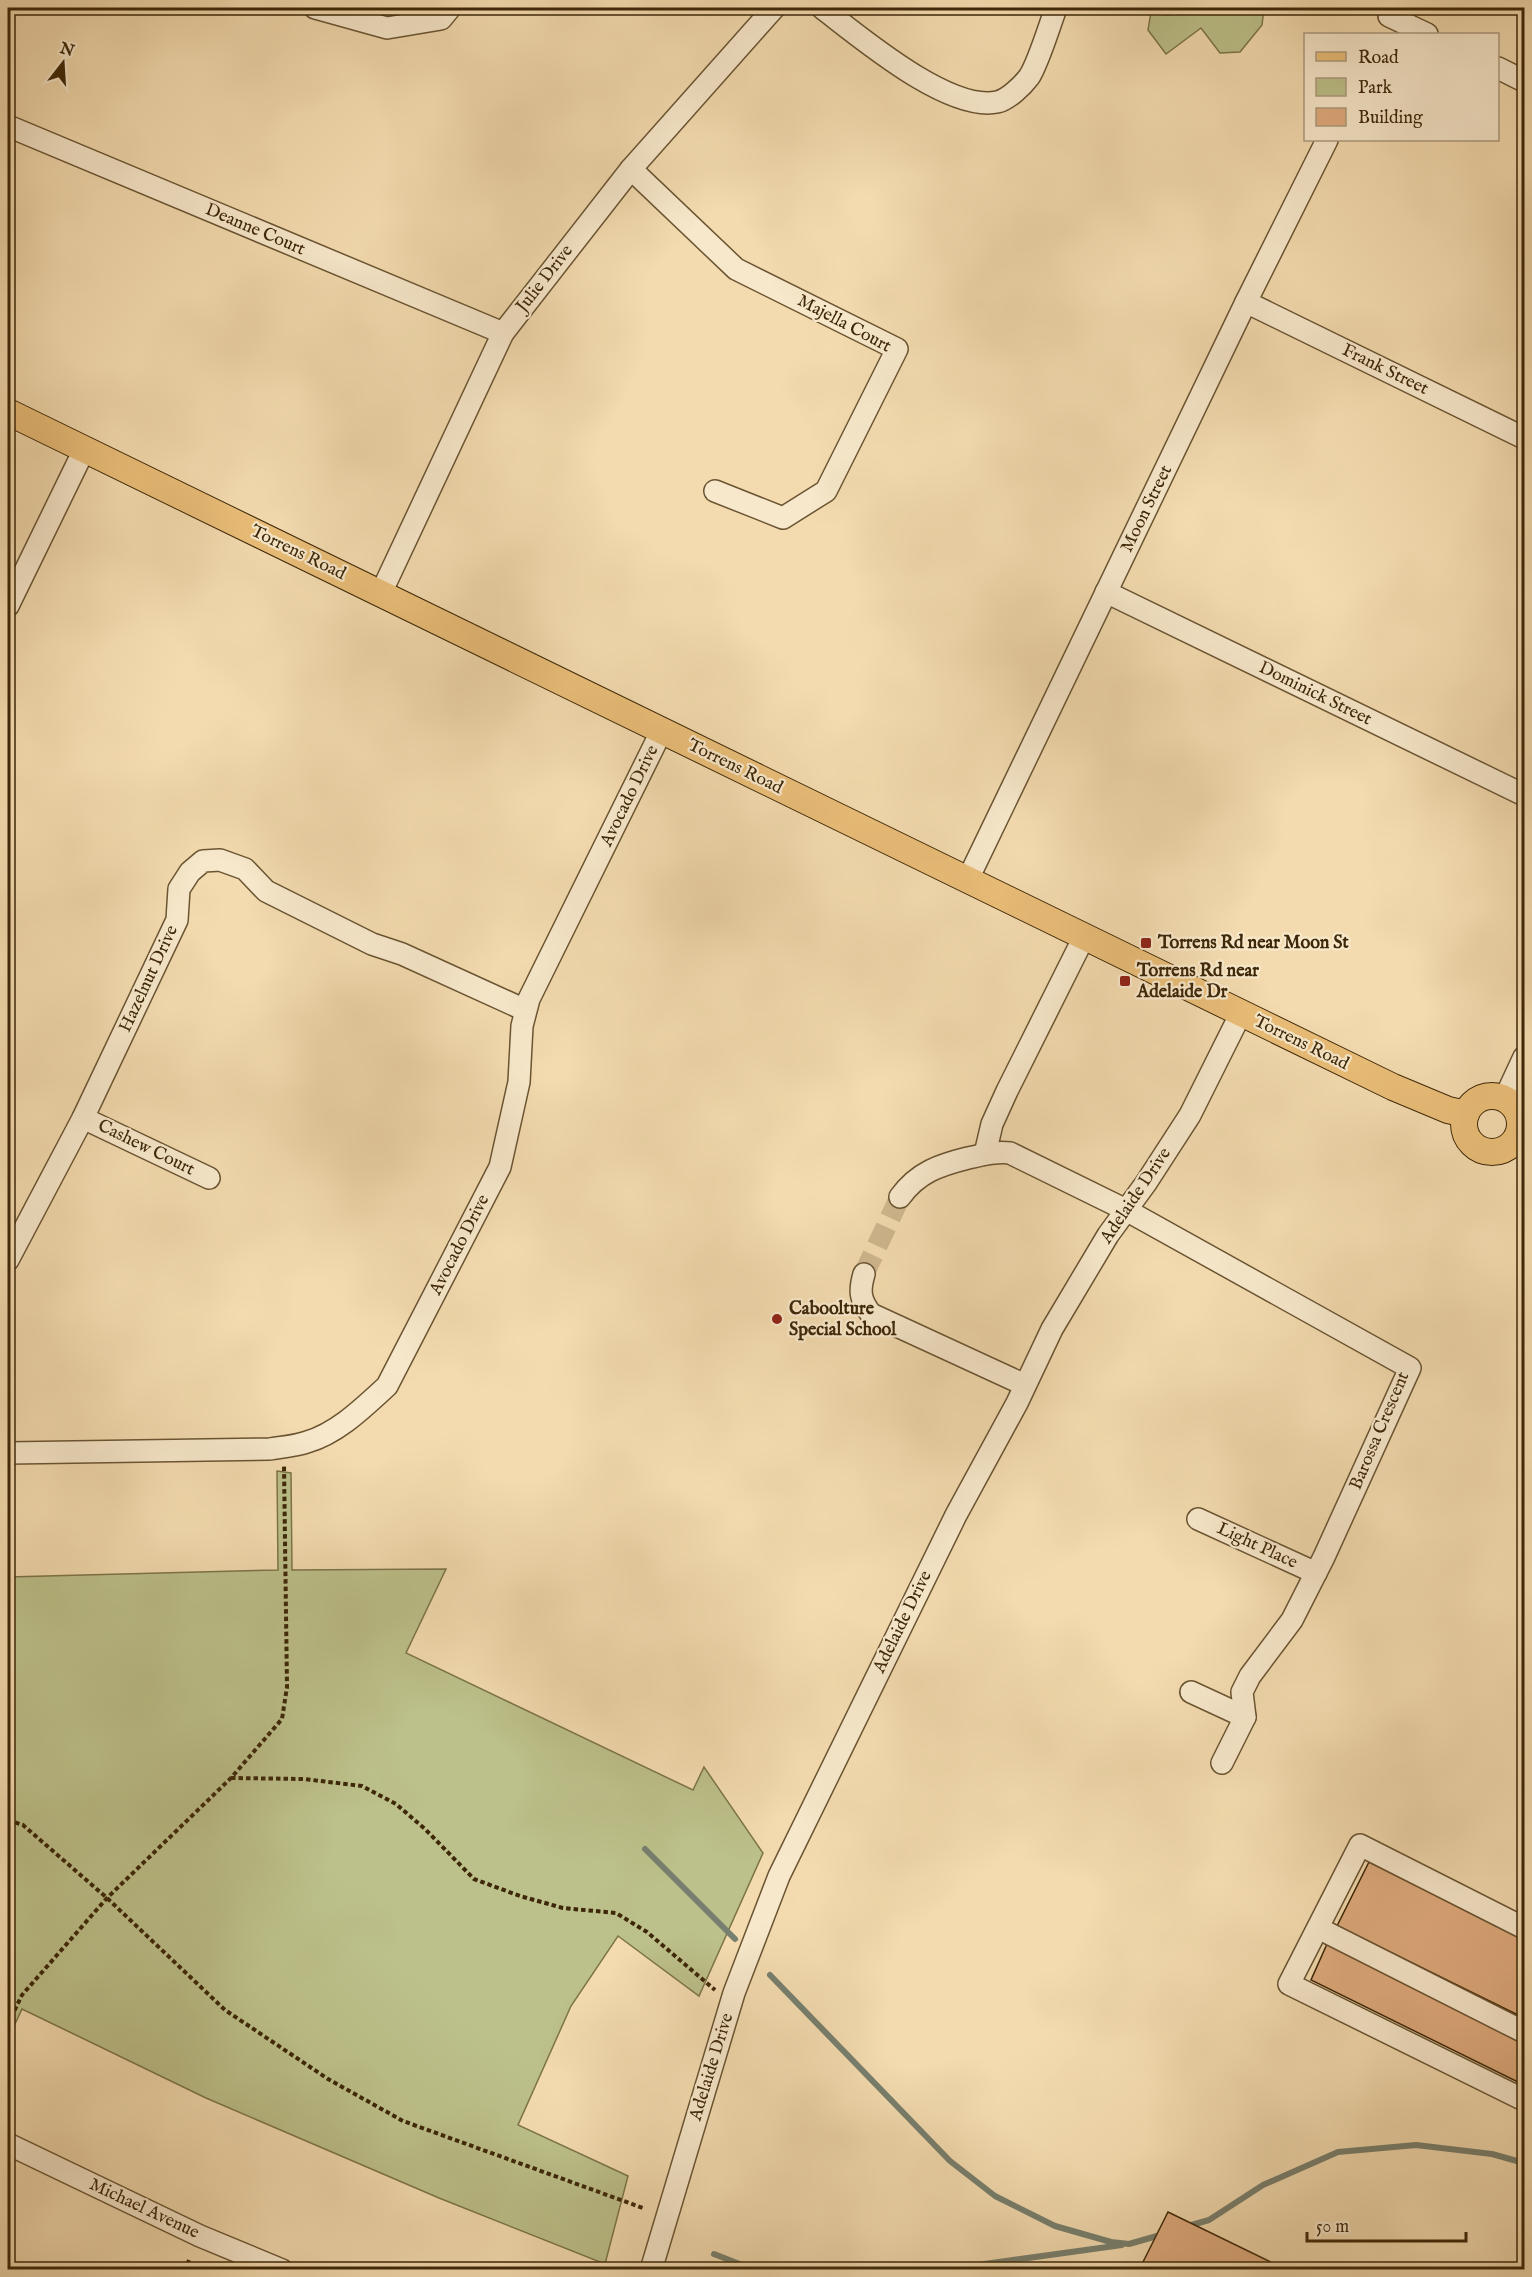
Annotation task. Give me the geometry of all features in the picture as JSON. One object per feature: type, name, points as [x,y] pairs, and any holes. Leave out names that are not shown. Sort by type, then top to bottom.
[{"type":"main road","name":"Torrens Road","points":[[8,412],[1393,1087],[1448,1110],[1466,1114]]},
{"type":"main road","points":[[1486,1097],[1504,1100],[1512,1105],[1517,1113],[1520,1122],[1520,1142],[1500,1151],[1482,1151],[1474,1146],[1464,1131],[1466,1114],[1478,1100],[1486,1097]]},
{"type":"street","points":[[315,8],[387,28],[441,19],[450,8]]},
{"type":"street","name":"Julie Drive","points":[[381,593],[503,333],[632,169],[774,8]]},
{"type":"street","points":[[822,8],[896,64],[945,91],[976,102],[999,102],[1030,76],[1056,8]]},
{"type":"street","points":[[1387,19],[1424,33]]},
{"type":"street","points":[[1499,69],[1524,81]]},
{"type":"street","name":"Deanne Court","points":[[8,126],[503,333]]},
{"type":"street","name":"Moon Street","points":[[968,879],[1246,302],[1326,141]]},
{"type":"street","name":"Majella Court","points":[[632,169],[736,269],[897,349],[826,490],[783,518],[716,491]]},
{"type":"street","name":"Frank Street","points":[[1246,302],[1524,438]]},
{"type":"street","points":[[8,606],[84,450]]},
{"type":"street","name":"Dominick Street","points":[[1106,592],[1524,795]]},
{"type":"street","name":"Avocado Drive","points":[[8,1453],[270,1449],[308,1442],[327,1433],[358,1413],[387,1386],[500,1167],[519,1082],[525,1010],[529,999],[661,732]]},
{"type":"street","name":"Hazelnut Drive","points":[[8,1260],[83,1118],[177,920],[179,889],[190,872],[204,861],[220,860],[245,869],[266,891],[372,944],[402,954],[525,1010]]},
{"type":"street","points":[[985,1154],[992,1124],[1007,1091],[1084,937]]},
{"type":"street","name":"Adelaide Drive","points":[[651,2270],[734,1992],[766,1905],[956,1515],[987,1460],[1052,1329],[1125,1210],[1146,1183],[1190,1114],[1241,1013]]},
{"type":"street","points":[[1504,1100],[1524,1057]]},
{"type":"street","name":"Cashew Court","points":[[83,1118],[209,1178]]},
{"type":"street","points":[[900,1197],[909,1184],[925,1172],[942,1164],[999,1152],[1025,1159],[1125,1210]]},
{"type":"street","name":"Barossa Crescent","points":[[1125,1210],[1410,1368],[1316,1573],[1292,1620],[1242,1692],[1245,1717],[1222,1763]]},
{"type":"street","points":[[864,1274],[860,1293],[862,1302],[871,1314],[1025,1386]]},
{"type":"street","name":"Light Place","points":[[1198,1519],[1316,1573]]},
{"type":"street","points":[[1191,1692],[1245,1717]]},
{"type":"street","points":[[1524,1928],[1360,1845],[1289,1984],[1524,2100]]},
{"type":"street","points":[[1318,1928],[1524,2032]]},
{"type":"street","name":"Michael Avenue","points":[[8,2144],[200,2236],[282,2270]]},
{"type":"path","points":[[8,2024],[22,1995],[107,1898],[231,1778],[282,1719],[286,1687],[285,1466]]},
{"type":"path","points":[[231,1778],[304,1779],[362,1786],[396,1804],[425,1829],[474,1879],[520,1896],[563,1908],[616,1913],[647,1932],[720,1995]]},
{"type":"path","points":[[8,1820],[23,1825],[107,1898],[225,2010],[328,2079],[404,2121],[643,2208]]},
{"type":"path","points":[[185,2270],[189,2260]]},
{"type":"green space","points":[[1193,8],[1264,8],[1262,25],[1240,52],[1220,53],[1201,28],[1166,54],[1148,30],[1151,12],[1168,15],[1193,10]]},
{"type":"green space","points":[[277,1471],[291,1473],[292,1570],[446,1569],[406,1653],[693,1790],[704,1767],[763,1853],[699,1996],[618,1936],[571,2006],[518,2125],[628,2176],[605,2264],[439,2198],[206,2098],[22,2009],[8,2039],[8,2009],[12,2001],[8,1998],[8,1577],[278,1570]]},
{"type":"building","points":[[1369,1862],[1524,1939],[1524,2018],[1337,1926]]},
{"type":"building","points":[[1327,1944],[1524,2041],[1524,2085],[1311,1980]]},
{"type":"building","points":[[1168,2212],[1287,2270],[1139,2270]]},
{"type":"waterway","points":[[645,1849],[735,1939]]},
{"type":"waterway","points":[[770,1975],[950,2161],[995,2196],[1055,2226],[1111,2242],[1129,2244],[1164,2234]]},
{"type":"waterway","points":[[1188,2226],[1209,2220],[1263,2185],[1338,2152],[1416,2145],[1492,2154],[1524,2163]]},
{"type":"waterway","points":[[941,2270],[1122,2245]]},
{"type":"waterway","points":[[714,2254],[755,2270]]},
{"type":"tunnel","points":[[864,1274],[900,1197]]},
{"type":"place","name":"Torrens Rd near Moon St","points":[[1146,943]]},
{"type":"place","name":"Torrens Rd near Adelaide Dr","points":[[1125,981]]},
{"type":"place","name":"Caboolture Special School","points":[[777,1319]]}]
